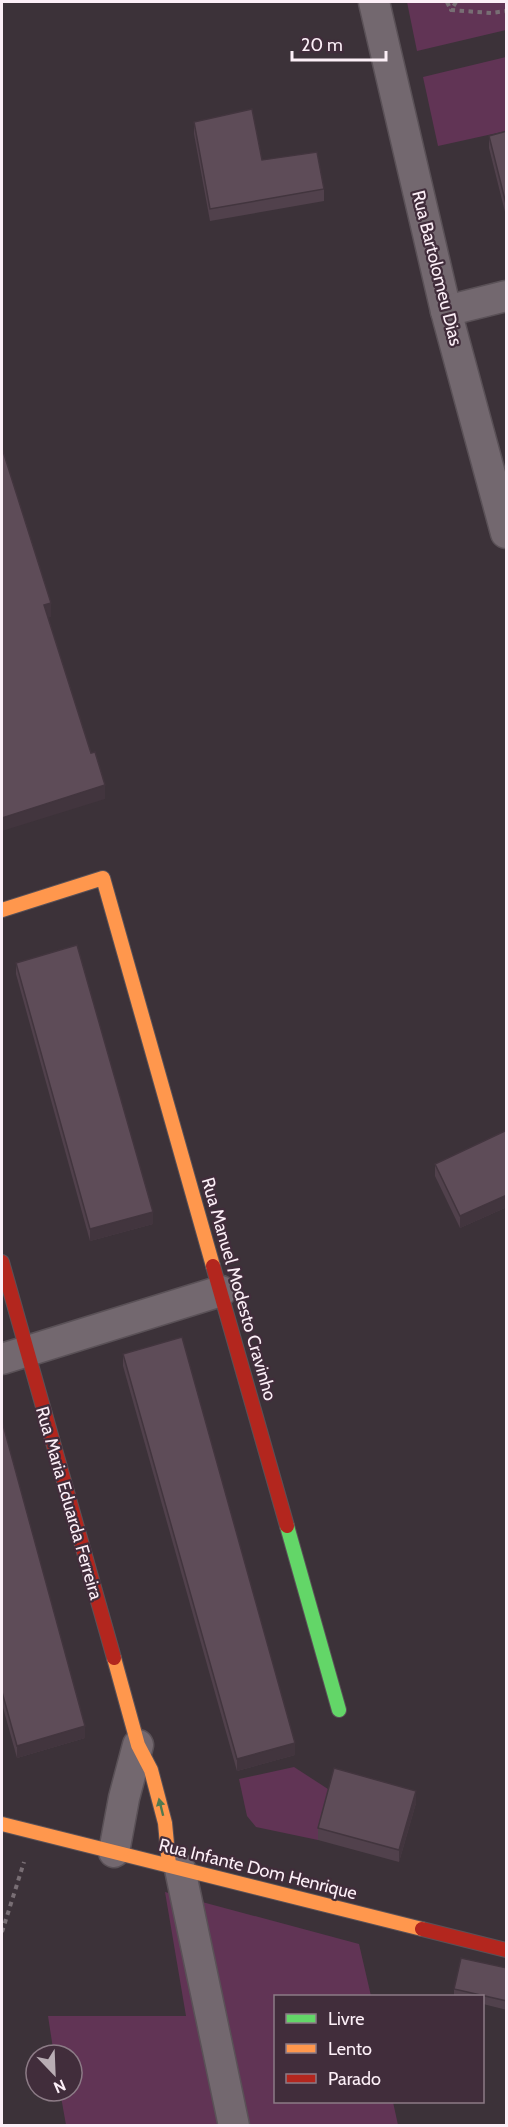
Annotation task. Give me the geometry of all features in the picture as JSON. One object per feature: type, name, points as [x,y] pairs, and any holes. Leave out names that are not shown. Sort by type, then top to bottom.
[{"type":"street","name":"Rua Bartolomeu Dias","points":[[374,2],[446,311],[507,532]]},
{"type":"street","points":[[446,311],[507,296]]},
{"type":"street","name":"Rua Manuel Modesto Cravinho","points":[[2,910],[103,878],[339,1710]]},
{"type":"street","name":"Rua Maria Eduarda Ferreira","points":[[2,1262],[14,1355],[138,1745],[151,1770],[174,1867]]},
{"type":"street","points":[[14,1355],[221,1291]]},
{"type":"street","points":[[114,1852],[125,1792],[138,1745]]},
{"type":"street","name":"Rua Infante Dom Henrique","points":[[2,1824],[507,1950]]},
{"type":"street","points":[[174,1867],[234,2126]]},
{"type":"path","points":[[447,2],[451,10]]},
{"type":"path","points":[[451,10],[456,2]]},
{"type":"path","points":[[451,10],[491,13],[507,10]]},
{"type":"path","points":[[2,1932],[34,1832]]},
{"type":"shaded area","points":[[407,2],[506,2],[506,30],[417,51]]},
{"type":"shaded area","points":[[506,57],[506,131],[438,146],[423,77]]},
{"type":"shaded area","points":[[294,1767],[331,1791],[318,1840],[256,1827],[247,1816],[239,1779]]},
{"type":"shaded area","points":[[165,1892],[359,1944],[371,1995],[274,1995],[274,2103],[393,2103],[398,2125],[66,2125],[62,2103],[84,2103],[84,2043],[52,2043],[48,2016],[186,2016]]},
{"type":"building","points":[[252,109],[262,160],[317,152],[324,189],[210,209],[194,122]]},
{"type":"building","points":[[507,131],[507,208],[489,136]]},
{"type":"building","points":[[2,448],[51,603],[44,605],[91,753],[95,752],[105,785],[2,818]]},
{"type":"building","points":[[77,945],[153,1212],[90,1229],[16,963]]},
{"type":"building","points":[[507,1130],[507,1195],[460,1216],[435,1164]]},
{"type":"building","points":[[182,1337],[295,1743],[237,1759],[123,1354]]},
{"type":"building","points":[[2,1421],[85,1726],[17,1746],[2,1692]]},
{"type":"building","points":[[334,1768],[416,1791],[399,1850],[318,1828]]},
{"type":"building","points":[[461,1958],[507,1968],[507,2001],[454,1989]]},
{"type":"traffic: fast","points":[[287,1526],[339,1710]]},
{"type":"traffic: slow","points":[[2,910],[103,878],[213,1266]]},
{"type":"traffic: slow","points":[[114,1658],[138,1745],[151,1770],[165,1823],[169,1865]]},
{"type":"traffic: slow","points":[[2,1824],[422,1929]]},
{"type":"traffic: jam","points":[[2,1262],[114,1658]]},
{"type":"traffic: jam","points":[[213,1266],[287,1526]]},
{"type":"traffic: jam","points":[[422,1929],[506,1950]]}]
